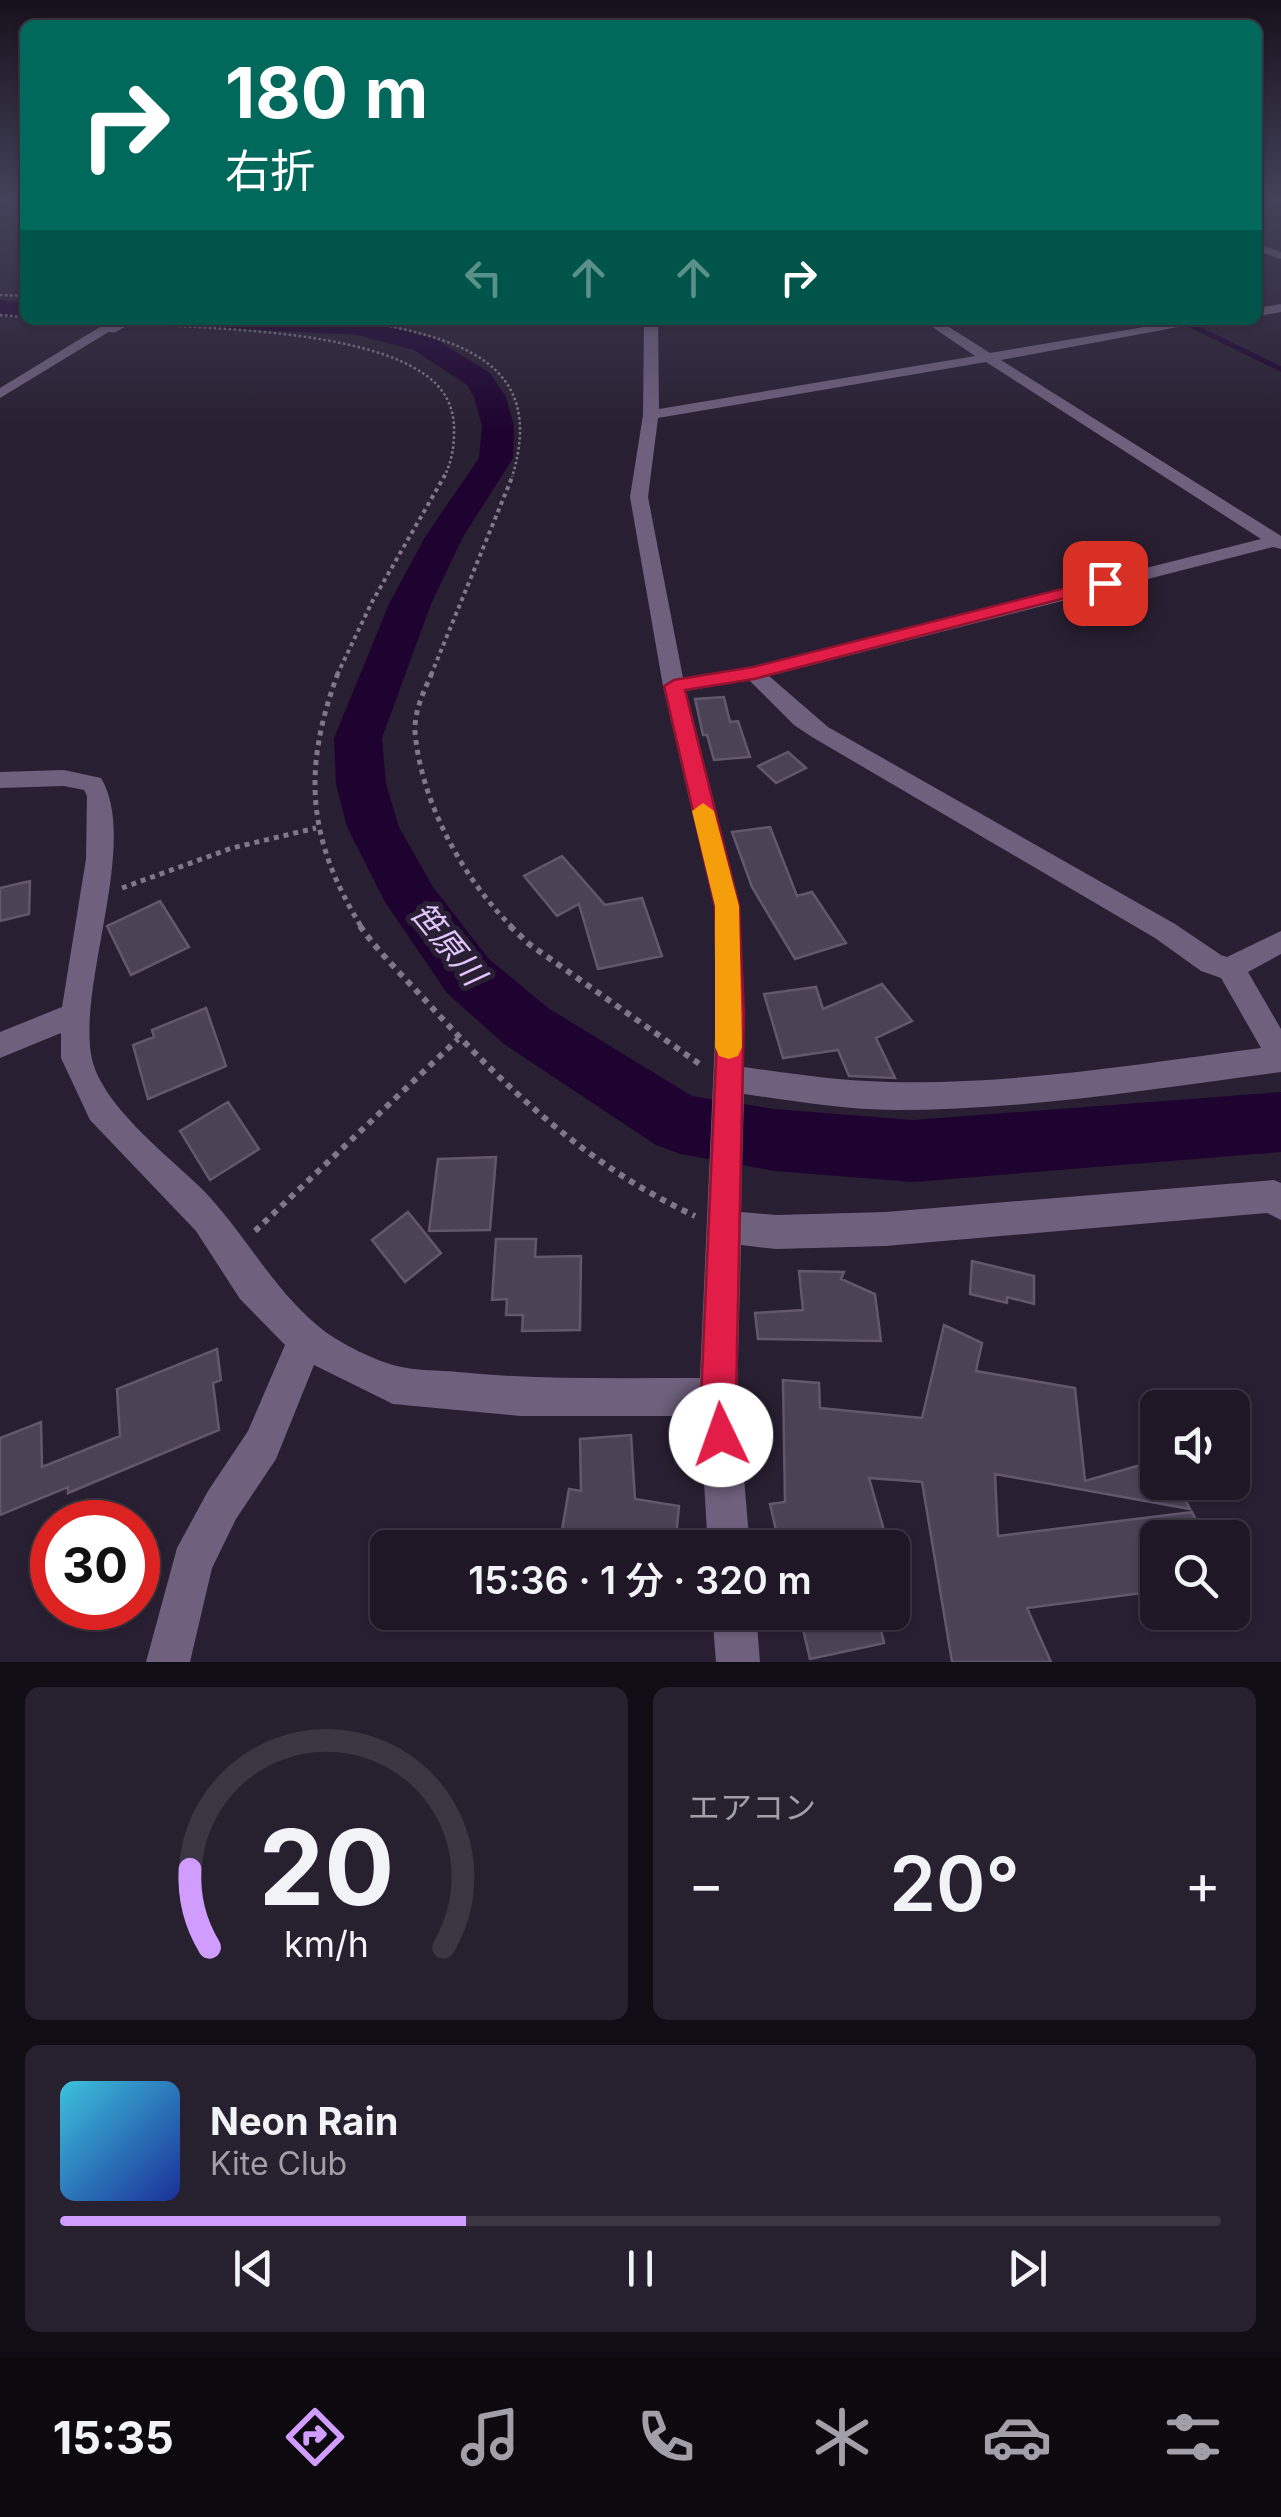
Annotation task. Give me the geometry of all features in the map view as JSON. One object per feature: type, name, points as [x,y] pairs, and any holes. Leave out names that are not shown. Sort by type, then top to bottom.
[{"type":"street","points":[[0,394],[115,325]]},
{"type":"street","points":[[651,325],[651,414],[639,497],[674,686],[727,906],[731,1014],[718,1398],[728,1530]]},
{"type":"street","points":[[938,325],[1279,543]]},
{"type":"street","points":[[651,414],[1180,325]]},
{"type":"street","points":[[674,686],[754,673],[1279,543]]},
{"type":"street","points":[[726,1078],[819,1091],[909,1095],[1088,1082],[1281,1057],[1238,988],[1232,971],[1211,963],[1165,932],[820,732],[802,720],[754,673]]},
{"type":"street","points":[[0,780],[64,778],[93,784],[98,796],[94,896],[75,1014],[76,1058],[102,1110],[208,1219],[253,1286],[306,1339],[392,1385],[520,1396],[718,1398]]},
{"type":"street","points":[[1232,971],[1240,961],[1281,942]]},
{"type":"street","points":[[0,1045],[75,1014]]},
{"type":"street","points":[[726,1217],[776,1232],[886,1229],[1274,1196],[1281,1204]]},
{"type":"street","points":[[168,1662],[192,1563],[222,1505],[262,1445],[306,1339]]},
{"type":"street","points":[[735,1630],[738,1662]]},
{"type":"path","points":[[152,325],[358,347],[420,370],[444,392],[455,424],[450,466],[330,693],[315,748],[313,790],[317,828],[334,878],[362,929],[458,1038],[594,1158],[668,1206],[726,1217]]},
{"type":"path","points":[[380,325],[448,342],[488,362],[505,378],[519,424],[520,450],[512,488],[476,564],[418,708],[415,730],[432,809],[488,904],[529,944],[682,1055],[726,1078]]},
{"type":"path","points":[[94,896],[232,848],[317,828]]},
{"type":"path","points":[[232,1254],[458,1038]]},
{"type":"building","points":[[724,697],[730,722],[738,721],[750,757],[714,760],[707,735],[703,735],[695,699]]},
{"type":"building","points":[[788,752],[806,768],[776,783],[758,766]]},
{"type":"building","points":[[770,827],[797,896],[812,892],[846,943],[795,959],[752,887],[732,832]]},
{"type":"building","points":[[562,856],[605,905],[642,898],[662,956],[598,969],[579,904],[557,916],[524,876]]},
{"type":"building","points":[[30,881],[29,914],[0,921],[0,888]]},
{"type":"building","points":[[160,901],[189,947],[131,975],[107,926]]},
{"type":"building","points":[[882,984],[912,1021],[876,1038],[895,1078],[849,1076],[838,1050],[783,1058],[764,994],[816,987],[823,1009]]},
{"type":"building","points":[[206,1008],[226,1066],[148,1099],[133,1045],[154,1037],[152,1030]]},
{"type":"building","points":[[228,1102],[259,1149],[210,1180],[180,1131]]},
{"type":"building","points":[[496,1157],[490,1230],[429,1231],[438,1159]]},
{"type":"building","points":[[408,1212],[441,1253],[405,1282],[372,1240]]},
{"type":"building","points":[[496,1239],[536,1239],[535,1257],[581,1256],[580,1330],[522,1331],[523,1315],[506,1315],[507,1299],[492,1300]]},
{"type":"building","points":[[972,1261],[1034,1276],[1034,1304],[1007,1297],[1007,1303],[970,1294]]},
{"type":"building","points":[[799,1271],[844,1272],[841,1279],[875,1294],[881,1341],[758,1339],[755,1313],[803,1310]]},
{"type":"building","points":[[944,1325],[982,1343],[976,1371],[1075,1388],[1085,1481],[1140,1465],[1140,1500],[1185,1500],[1190,1509],[995,1474],[998,1536],[1192,1512],[1196,1520],[1140,1520],[1140,1593],[1027,1608],[1051,1662],[952,1662],[922,1482],[869,1478],[884,1530],[776,1530],[770,1504],[785,1502],[783,1380],[819,1383],[820,1408],[922,1418]]},
{"type":"building","points":[[217,1349],[221,1380],[213,1383],[219,1430],[68,1493],[68,1487],[0,1515],[0,1438],[41,1422],[42,1467],[120,1436],[117,1389]]},
{"type":"building","points":[[631,1435],[635,1499],[679,1506],[677,1530],[562,1530],[569,1489],[581,1491],[580,1439]]},
{"type":"building","points":[[803,1630],[881,1630],[884,1643],[810,1659]]},
{"type":"waterway","name":"笹原川","points":[[0,308],[20,310]]},
{"type":"waterway","name":"笹原川","points":[[276,325],[357,327],[424,344],[479,379],[490,397],[498,426],[496,458],[444,537],[410,604],[358,738],[361,784],[373,827],[413,902],[468,976],[526,1026],[680,1124],[775,1140],[913,1151],[1281,1122]]},
{"type":"waterway","points":[[1190,325],[1281,369]]},
{"type":"slow traffic","points":[[703,811],[727,906],[729,1047]]},
{"type":"route","points":[[721,1435],[718,1398],[731,1014],[727,906],[674,686],[754,673],[1105,583]]}]
